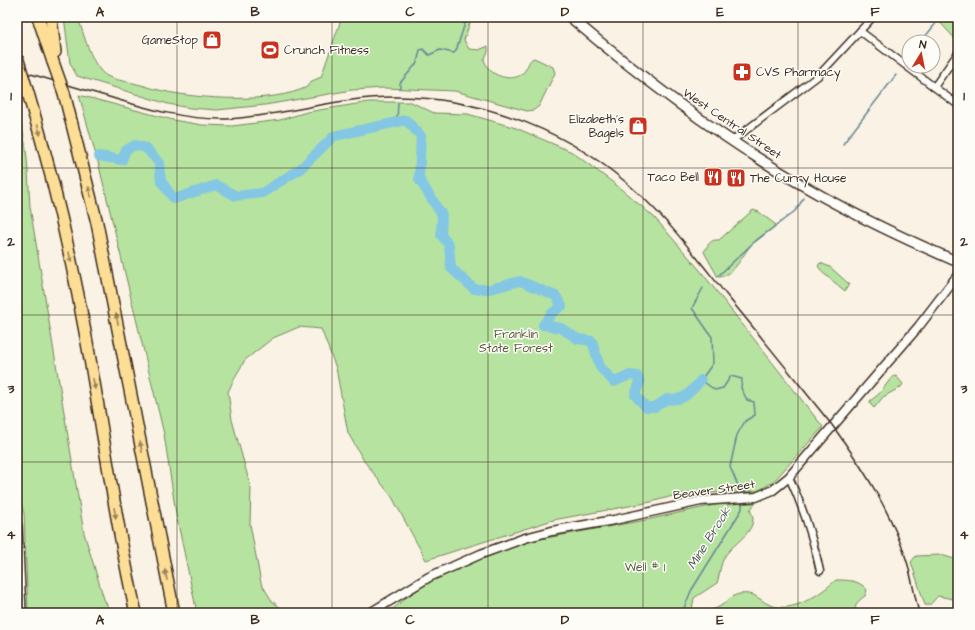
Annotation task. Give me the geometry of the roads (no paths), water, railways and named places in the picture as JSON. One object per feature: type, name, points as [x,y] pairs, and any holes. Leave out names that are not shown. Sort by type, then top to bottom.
[{"type":"highway","points":[[38,17],[55,61],[99,231],[174,613]]},
{"type":"highway","points":[[51,17],[55,61]]},
{"type":"highway","points":[[17,57],[57,194],[75,278],[116,516],[136,613]]},
{"type":"highway","points":[[17,62],[24,79]]},
{"type":"main road","name":"West Central Street","points":[[570,17],[627,66],[767,163],[827,199],[958,262]]},
{"type":"main road","points":[[17,526],[21,613]]},
{"type":"street","points":[[733,140],[812,81],[873,17]]},
{"type":"street","points":[[860,31],[958,105]]},
{"type":"street","points":[[934,88],[958,53]]},
{"type":"street","name":"Beaver Street","points":[[370,613],[429,577],[481,554],[524,538],[559,529],[614,520],[701,501],[742,498],[766,494],[789,477],[919,326],[958,275]]},
{"type":"street","points":[[789,477],[802,504],[814,543],[820,571]]},
{"type":"waterway","points":[[400,88],[400,83],[417,63],[420,50],[423,49],[429,55],[440,50],[454,53],[456,51],[467,17]]},
{"type":"waterway","points":[[927,34],[936,23],[943,18]]},
{"type":"waterway","points":[[843,144],[896,75]]},
{"type":"waterway","points":[[397,121],[398,103]]},
{"type":"waterway","name":"Mine Brook","points":[[99,156],[122,160],[126,150],[135,145],[146,148],[159,163],[161,181],[174,199],[216,185],[236,196],[262,193],[300,169],[334,136],[406,120],[421,136],[419,179],[442,215],[441,235],[449,245],[451,268],[474,289],[490,289],[520,281],[556,296],[562,306],[552,313],[543,325],[561,328],[578,339],[592,341],[600,367],[614,382],[630,375],[637,376],[640,382],[635,395],[646,407],[655,407],[667,399],[673,400],[683,397],[687,395],[701,380]]},
{"type":"waterway","points":[[718,276],[752,244],[795,211],[804,198]]},
{"type":"waterway","name":"Mine Brook","points":[[703,288],[692,308],[712,337],[713,363],[701,380],[715,390],[723,388],[731,376],[742,379],[741,388],[747,400],[754,402],[755,415],[745,421],[737,435],[730,467],[742,495]]},
{"type":"waterway","name":"Mine Brook","points":[[682,613],[691,591],[742,509],[742,500]]},
{"type":"railway","points":[[17,70],[167,113],[197,118],[227,119],[249,117],[333,103],[376,98],[398,97],[431,99],[464,104],[496,112],[527,123],[586,153],[613,172],[638,193],[674,230],[832,425],[866,475],[886,510],[902,546],[919,613]]},
{"type":"place","name":"GameStop","points":[[212,40]]},
{"type":"place","name":"Crunch Fitness","points":[[270,50]]},
{"type":"place","name":"CVS Pharmacy","points":[[742,72]]},
{"type":"place","name":"Elizabeth's Bagels","points":[[638,126]]},
{"type":"place","name":"Taco Bell","points":[[713,177]]},
{"type":"place","name":"The Curry House","points":[[736,178]]},
{"type":"park label","name":"Franklin State Forest","points":[[516,341]]},
{"type":"park label","name":"Well # 1","points":[[645,567]]}]
